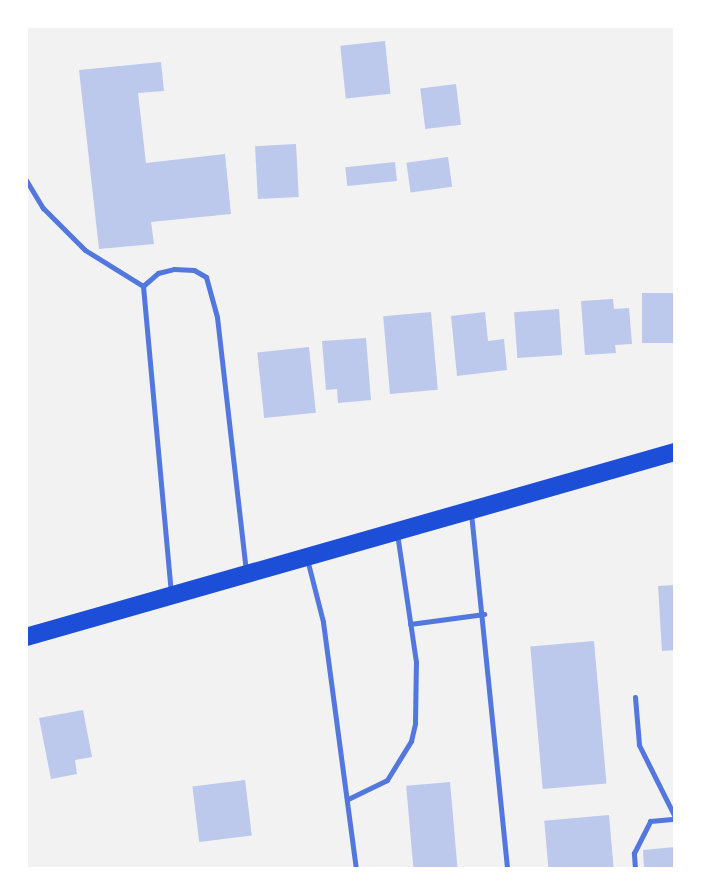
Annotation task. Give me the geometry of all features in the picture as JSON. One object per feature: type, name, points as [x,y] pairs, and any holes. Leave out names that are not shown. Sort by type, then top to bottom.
[{"type":"main road","points":[[26,637],[675,452]]},
{"type":"lane","points":[[26,180],[43,208],[85,250],[143,286]]},
{"type":"lane","points":[[143,286],[158,273],[194,270],[211,287],[217,317],[246,573]]},
{"type":"lane","points":[[143,286],[171,595]]},
{"type":"lane","points":[[471,510],[484,614],[507,869]]},
{"type":"lane","points":[[348,799],[387,780],[411,741],[417,695],[396,531]]},
{"type":"lane","points":[[307,556],[323,622],[356,869]]},
{"type":"lane","points":[[410,624],[484,614]]},
{"type":"lane","points":[[635,696],[639,745],[675,818],[650,821],[634,853],[635,869]]},
{"type":"building","points":[[385,41],[391,94],[346,98],[340,46]]},
{"type":"building","points":[[161,62],[164,91],[138,93],[146,163],[225,154],[231,214],[151,222],[154,244],[99,249],[79,70]]},
{"type":"building","points":[[456,84],[461,125],[425,129],[420,88]]},
{"type":"building","points":[[296,144],[299,197],[258,199],[255,146]]},
{"type":"building","points":[[448,157],[452,187],[411,193],[406,163]]},
{"type":"building","points":[[395,162],[397,181],[347,186],[345,167]]},
{"type":"building","points":[[642,293],[675,293],[675,343],[642,343]]},
{"type":"building","points":[[613,299],[614,309],[629,308],[632,344],[615,345],[616,353],[585,355],[581,301]]},
{"type":"building","points":[[559,309],[562,355],[517,358],[514,312]]},
{"type":"building","points":[[431,312],[438,390],[390,394],[383,316]]},
{"type":"building","points":[[485,312],[488,341],[504,339],[507,370],[457,376],[451,316]]},
{"type":"building","points":[[366,338],[371,400],[338,403],[337,389],[326,390],[322,341]]},
{"type":"building","points":[[309,347],[316,413],[264,418],[257,352]]},
{"type":"building","points":[[675,585],[675,650],[662,651],[658,586]]},
{"type":"building","points":[[594,641],[606,783],[543,789],[530,647]]},
{"type":"building","points":[[83,710],[92,757],[75,760],[77,774],[51,779],[39,718]]},
{"type":"building","points":[[245,780],[252,836],[199,842],[192,786]]},
{"type":"building","points":[[450,782],[458,869],[413,869],[406,786]]},
{"type":"building","points":[[609,815],[614,869],[548,869],[544,821]]},
{"type":"building","points":[[675,847],[675,869],[644,869],[643,850]]}]
